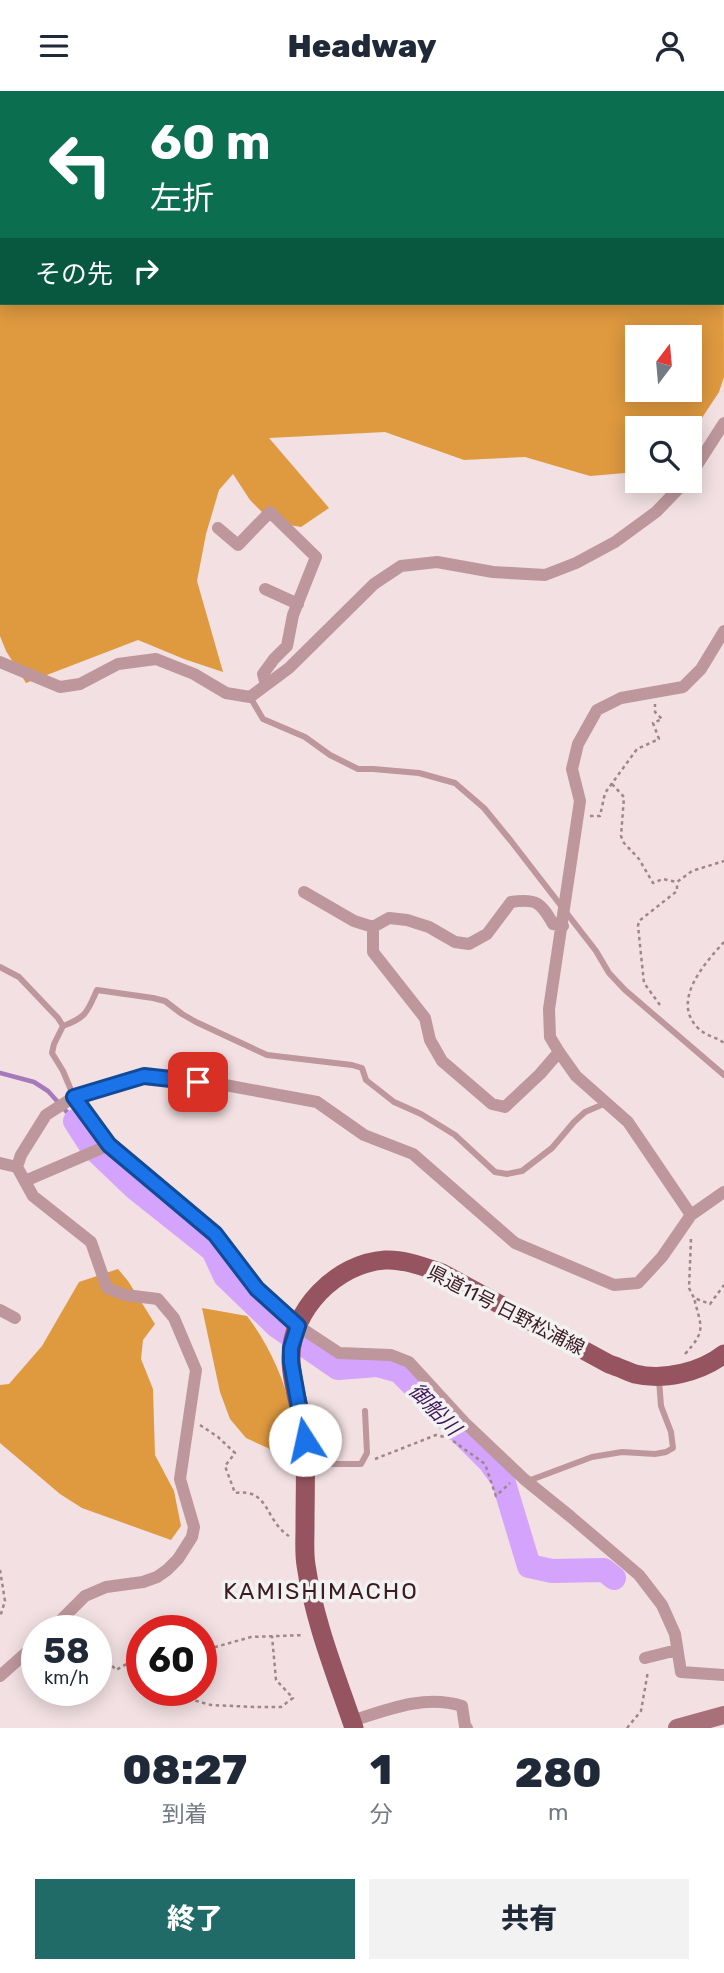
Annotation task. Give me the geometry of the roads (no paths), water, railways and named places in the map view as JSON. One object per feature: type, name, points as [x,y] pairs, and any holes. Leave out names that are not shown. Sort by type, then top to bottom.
[{"type":"main road","name":"県道11号 日野松浦線","points":[[353,1725],[314,1607],[306,1563],[305,1440],[291,1362],[291,1348],[298,1326],[306,1311],[330,1282],[356,1266],[386,1260],[414,1264],[442,1273],[610,1364],[638,1374],[688,1373],[713,1363],[724,1354]]},
{"type":"street","points":[[702,457],[724,423]]},
{"type":"street","points":[[0,662],[60,687],[80,684],[118,664],[156,659],[194,674],[226,693],[250,697],[289,668],[374,584],[401,566],[437,562],[493,572],[545,575],[615,542],[656,512],[674,493]]},
{"type":"street","points":[[218,528],[238,545],[270,512],[316,557],[293,615],[287,646],[263,674],[266,685]]},
{"type":"street","points":[[265,589],[298,604]]},
{"type":"street","points":[[691,1215],[628,1122],[576,1076],[559,1052],[550,1037],[549,1009],[580,801],[572,769],[578,744],[597,711],[621,698],[683,687],[701,669],[724,631]]},
{"type":"street","points":[[304,892],[354,921],[373,927],[389,918],[407,920],[429,927],[455,942],[469,944],[487,934],[511,902],[528,900],[542,906],[553,924],[563,926]]},
{"type":"street","points":[[373,927],[373,952],[425,1018],[430,1040],[442,1061],[492,1104],[505,1107],[559,1052]]},
{"type":"street","points":[[66,1615],[85,1596],[106,1587],[143,1582],[157,1577],[178,1559],[192,1538],[194,1527],[180,1479],[196,1370],[174,1318],[158,1299],[125,1295],[107,1288],[91,1242],[33,1196],[18,1167],[21,1155],[46,1115],[74,1097],[144,1076],[225,1085],[317,1102],[364,1135],[413,1154],[515,1243],[614,1285],[638,1283],[662,1257],[691,1215],[724,1192]]},
{"type":"street","points":[[74,1097],[109,1145],[215,1234],[257,1289],[298,1326],[340,1353],[391,1355],[409,1362],[464,1422],[523,1478],[639,1574],[662,1605],[675,1634],[681,1672],[724,1675]]},
{"type":"street","points":[[25,1181],[109,1145]]},
{"type":"street","points":[[0,1163],[18,1167]]},
{"type":"street","points":[[0,1310],[15,1318]]},
{"type":"street","points":[[648,1657],[677,1650]]},
{"type":"street","points":[[0,1676],[21,1657]]},
{"type":"street","points":[[353,1725],[410,1703],[453,1703],[462,1706],[467,1728]]},
{"type":"street","points":[[677,1728],[724,1715]]},
{"type":"lane","points":[[250,697],[263,719],[304,737],[330,755],[358,769],[419,773],[455,783],[484,808],[565,909],[625,990],[724,1075]]},
{"type":"lane","points":[[0,967],[19,977],[58,1018],[63,1027]]},
{"type":"lane","points":[[74,1097],[52,1053],[63,1027],[77,1021],[86,1013],[97,990],[153,997],[196,1022],[267,1055],[362,1068],[366,1080],[394,1102],[421,1114],[455,1135],[495,1172],[507,1174],[522,1171],[552,1148],[585,1112],[606,1103]]},
{"type":"lane","points":[[523,1478],[592,1457],[622,1452],[655,1454],[673,1448],[671,1432],[661,1406],[663,1375]]},
{"type":"lane","points":[[305,1464],[361,1464],[367,1453],[365,1412]]},
{"type":"waterway","name":"御船川","points":[[0,1073],[34,1082],[48,1091],[75,1121]]},
{"type":"waterway","name":"御船川","points":[[75,1121],[91,1146],[135,1188],[213,1250],[225,1276],[277,1326],[338,1368],[377,1365],[399,1371],[489,1461],[503,1480],[529,1566],[552,1571],[604,1570],[614,1578]]},
{"type":"district","name":"KAMISHIMACHO","points":[[321,1591]]}]
